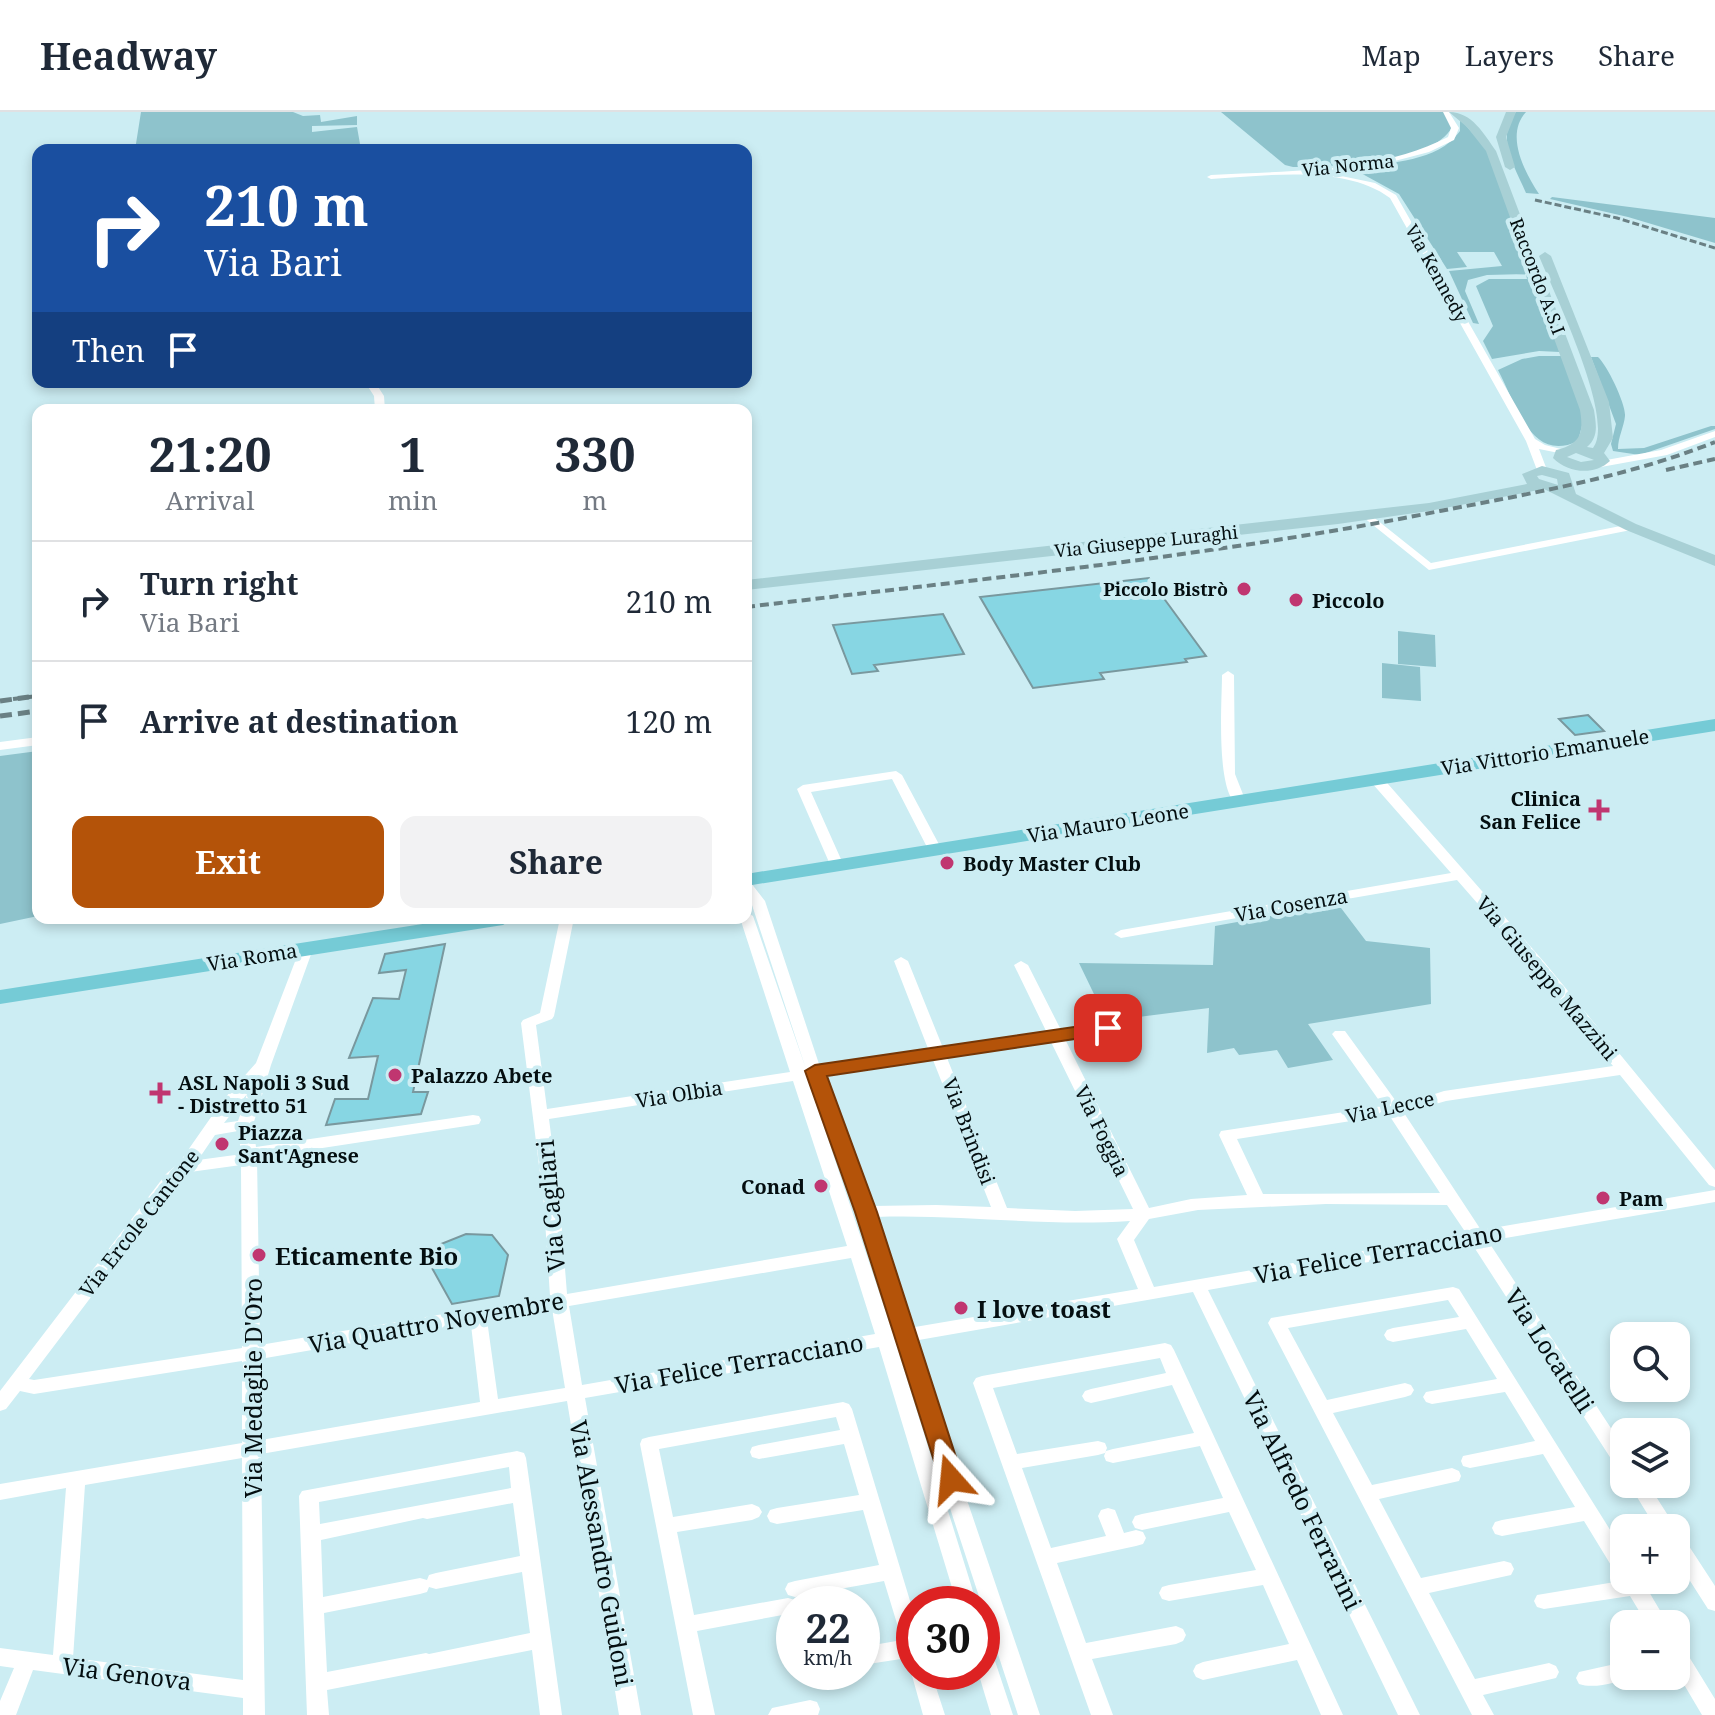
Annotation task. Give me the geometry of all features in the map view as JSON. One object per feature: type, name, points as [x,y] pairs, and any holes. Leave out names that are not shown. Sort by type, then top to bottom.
[{"type":"main road","name":"Via Vittorio Emanuele","points":[[1376,779],[1715,725]]},
{"type":"main road","name":"Via Mauro Leone","points":[[752,882],[1376,779]]},
{"type":"main road","name":"Via Roma","points":[[0,997],[465,924]]},
{"type":"street","name":"Via Norma","points":[[1211,177],[1393,162],[1435,149],[1451,138],[1455,128],[1446,112]]},
{"type":"street","name":"Raccordo A.S.I","points":[[1454,112],[1471,125],[1491,151],[1578,381],[1590,427],[1587,440],[1566,455]]},
{"type":"street","name":"Raccordo A.S.I","points":[[1511,112],[1501,137],[1502,145],[1601,397],[1607,424],[1606,439]]},
{"type":"street","points":[[1352,167],[1343,173],[1369,183]]},
{"type":"street","name":"Via Kennedy","points":[[1294,171],[1369,183],[1385,189],[1401,207],[1533,444],[1545,480]]},
{"type":"street","points":[[1533,444],[1566,455],[1625,458],[1663,453],[1715,434]]},
{"type":"street","points":[[1599,457],[1606,439]]},
{"type":"street","points":[[1606,439],[1608,451],[1625,458]]},
{"type":"street","points":[[1566,455],[1583,467]]},
{"type":"street","points":[[1566,455],[1545,480],[1543,491],[1574,501],[1715,561]]},
{"type":"street","points":[[1545,480],[1583,467],[1599,457],[1640,457]]},
{"type":"street","points":[[1545,480],[1574,501]]},
{"type":"street","name":"Via Giuseppe Luraghi","points":[[752,584],[1429,507],[1545,480]]},
{"type":"street","name":"Via Giuseppe Luraghi","points":[[752,577],[1423,501],[1545,480]]},
{"type":"street","points":[[1367,515],[1429,567],[1631,527]]},
{"type":"street","points":[[1228,675],[1229,774],[1239,802]]},
{"type":"street","points":[[0,746],[32,742]]},
{"type":"street","points":[[837,866],[803,789],[896,775],[935,850]]},
{"type":"street","name":"Via Giuseppe Mazzini","points":[[1376,779],[1540,966],[1715,1181]]},
{"type":"street","name":"Via Cosenza","points":[[1121,934],[1460,875]]},
{"type":"street","points":[[752,892],[758,901],[856,1251],[893,1336],[1029,1715]]},
{"type":"street","name":"Via Cagliari","points":[[566,924],[547,1016],[528,1023],[541,1110],[559,1301],[575,1391]]},
{"type":"street","points":[[749,924],[866,1212],[893,1336],[962,1586]]},
{"type":"street","name":"Via Ercole Cantone","points":[[0,1404],[172,1178],[185,1167],[209,1131],[263,1065],[306,949]]},
{"type":"street","name":"Via Brindisi","points":[[901,961],[1001,1213]]},
{"type":"street","name":"Via Foggia","points":[[1021,965],[1144,1214]]},
{"type":"street","name":"Via Olbia","points":[[541,1110],[1108,1028]]},
{"type":"street","name":"Via Locatelli","points":[[1340,1034],[1453,1199],[1610,1441]]},
{"type":"street","name":"Via Medaglie D'Oro","points":[[254,1715],[253,1353],[249,1154],[245,1125],[263,1065]]},
{"type":"street","name":"Via Lecce","points":[[1257,1199],[1227,1135],[1394,1110],[1444,1096],[1624,1069]]},
{"type":"street","points":[[185,1167],[239,1160],[249,1154],[473,1120]]},
{"type":"street","points":[[209,1131],[245,1125]]},
{"type":"street","name":"Via Felice Terracciano","points":[[0,1492],[1715,1196]]},
{"type":"street","points":[[866,1212],[901,1210],[1033,1216],[1144,1214],[1193,1204],[1257,1199],[1453,1199]]},
{"type":"street","points":[[1144,1214],[1125,1239],[1148,1293]]},
{"type":"street","name":"Via Quattro Novembre","points":[[16,1383],[34,1387],[253,1353],[856,1251]]},
{"type":"street","name":"Via Alfredo Ferrarini","points":[[1197,1284],[1409,1715]]},
{"type":"street","points":[[1483,1715],[1277,1323],[1453,1293],[1610,1546]]},
{"type":"street","points":[[474,1318],[490,1407]]},
{"type":"street","points":[[1393,1335],[1471,1322]]},
{"type":"street","points":[[1102,1715],[982,1383],[1165,1350],[1332,1715]]},
{"type":"street","points":[[1091,1396],[1177,1377]]},
{"type":"street","points":[[1432,1397],[1509,1384]]},
{"type":"street","points":[[1322,1408],[1405,1390]]},
{"type":"street","name":"Via Alessandro Guidoni","points":[[575,1391],[630,1715]]},
{"type":"street","points":[[704,1715],[649,1444],[843,1409],[896,1588]]},
{"type":"street","points":[[759,1452],[850,1436]]},
{"type":"street","points":[[1011,1462],[1205,1438]]},
{"type":"street","points":[[1470,1461],[1548,1446]]},
{"type":"street","points":[[318,1715],[309,1496],[517,1458],[551,1715]]},
{"type":"street","points":[[1367,1494],[1452,1476]]},
{"type":"street","points":[[62,1665],[76,1479]]},
{"type":"street","points":[[311,1534],[522,1494]]},
{"type":"street","points":[[777,1516],[870,1501]]},
{"type":"street","points":[[1045,1557],[1235,1503]]},
{"type":"street","points":[[666,1526],[752,1512]]},
{"type":"street","points":[[1502,1528],[1589,1512]]},
{"type":"street","points":[[1108,1516],[1132,1534]]},
{"type":"street","points":[[314,1607],[531,1562]]},
{"type":"street","points":[[1690,1565],[1715,1603]]},
{"type":"street","points":[[1416,1587],[1504,1569]]},
{"type":"street","points":[[686,1625],[891,1571]]},
{"type":"street","points":[[1169,1593],[1269,1576]]},
{"type":"street","points":[[1544,1601],[1610,1584]]},
{"type":"street","points":[[1079,1653],[1176,1635]]},
{"type":"street","points":[[317,1683],[541,1639]]},
{"type":"street","points":[[1203,1671],[1303,1650]]},
{"type":"street","name":"Via Genova","points":[[0,1657],[254,1690]]},
{"type":"street","points":[[5,1715],[27,1660]]},
{"type":"street","points":[[1469,1689],[1549,1672]]},
{"type":"street","points":[[1690,1678],[1712,1714]]},
{"type":"street","points":[[926,1690],[934,1715]]},
{"type":"street","points":[[994,1690],[1002,1715]]},
{"type":"street","points":[[779,1715],[810,1709]]},
{"type":"shaded area","points":[[141,112],[293,112],[303,116],[320,115],[321,122],[357,116],[357,125],[312,126],[312,132],[357,127],[360,144],[136,144]]},
{"type":"shaded area","points":[[1221,112],[1444,112],[1452,127],[1441,140],[1403,156],[1356,164],[1293,167],[1285,165]]},
{"type":"shaded area","points":[[1516,112],[1526,112],[1517,131],[1517,142],[1523,164],[1539,194],[1526,193],[1512,163],[1507,132]]},
{"type":"shaded area","points":[[1460,119],[1486,148],[1560,352],[1539,351],[1492,359],[1483,341],[1493,326],[1476,286],[1489,279],[1527,279],[1526,274],[1487,275],[1468,280],[1465,291],[1479,324],[1473,323],[1449,271],[1502,266],[1494,252],[1457,252],[1467,267],[1447,269],[1399,194],[1357,171],[1413,159],[1439,149],[1460,131]]},
{"type":"shaded area","points":[[1550,199],[1715,218],[1715,243],[1628,217]]},
{"type":"shaded area","points":[[1563,356],[1585,414],[1578,441],[1562,446],[1537,438],[1527,427],[1498,370],[1522,359]]},
{"type":"shaded area","points":[[1591,357],[1602,361],[1622,403],[1625,416],[1618,449],[1644,448],[1711,426],[1715,429],[1640,455],[1613,451],[1611,444],[1616,424]]},
{"type":"shaded area","points":[[1398,631],[1435,635],[1436,667],[1398,664]]},
{"type":"shaded area","points":[[1382,663],[1420,667],[1421,701],[1382,698]]},
{"type":"shaded area","points":[[32,752],[32,917],[0,924],[0,756]]},
{"type":"shaded area","points":[[1338,904],[1366,941],[1430,948],[1431,1004],[1308,1024],[1333,1060],[1288,1068],[1277,1050],[1239,1055],[1234,1048],[1207,1053],[1209,1008],[1107,1021],[1079,963],[1213,965],[1215,926]]},
{"type":"building","points":[[1149,578],[1206,656],[1185,659],[1187,662],[1100,673],[1104,679],[1033,688],[980,597]]},
{"type":"building","points":[[943,614],[964,654],[874,665],[878,671],[852,674],[833,625]]},
{"type":"building","points":[[1588,715],[1604,731],[1575,735],[1559,719]]},
{"type":"building","points":[[445,944],[413,1092],[428,1092],[421,1114],[326,1125],[335,1099],[368,1099],[378,1056],[349,1058],[373,998],[399,999],[406,970],[379,973],[385,954]]},
{"type":"building","points":[[466,1234],[492,1235],[508,1255],[499,1296],[452,1304],[432,1268],[441,1244]]},
{"type":"railway","points":[[1535,200],[1617,218],[1715,248]]},
{"type":"railway","points":[[752,606],[1094,566],[1354,527],[1579,483],[1648,465],[1715,442]]},
{"type":"railway","points":[[1666,470],[1715,459]]},
{"type":"railway","points":[[25,698],[29,697]]},
{"type":"railway","points":[[25,698],[32,697]]},
{"type":"railway","points":[[0,701],[25,698]]},
{"type":"railway","points":[[13,699],[25,698]]},
{"type":"railway","points":[[0,716],[32,712]]},
{"type":"place","name":"Piccolo Bistrò","points":[[1244,589]]},
{"type":"place","name":"Piccolo","points":[[1296,600]]},
{"type":"place","name":"Clinica San Felice","points":[[1599,810]]},
{"type":"place","name":"Body Master Club","points":[[947,863]]},
{"type":"place","name":"Palazzo Abete","points":[[395,1075]]},
{"type":"place","name":"ASL Napoli 3 Sud - Distretto 51","points":[[160,1093]]},
{"type":"place","name":"Piazza Sant'Agnese","points":[[222,1144]]},
{"type":"place","name":"Conad","points":[[821,1186]]},
{"type":"place","name":"Pam","points":[[1603,1198]]},
{"type":"place","name":"Eticamente Bio","points":[[259,1255]]},
{"type":"place","name":"I love toast","points":[[961,1308]]},
{"type":"route","points":[[951,1479],[902,1334],[866,1212],[815,1071],[1108,1028]]}]
